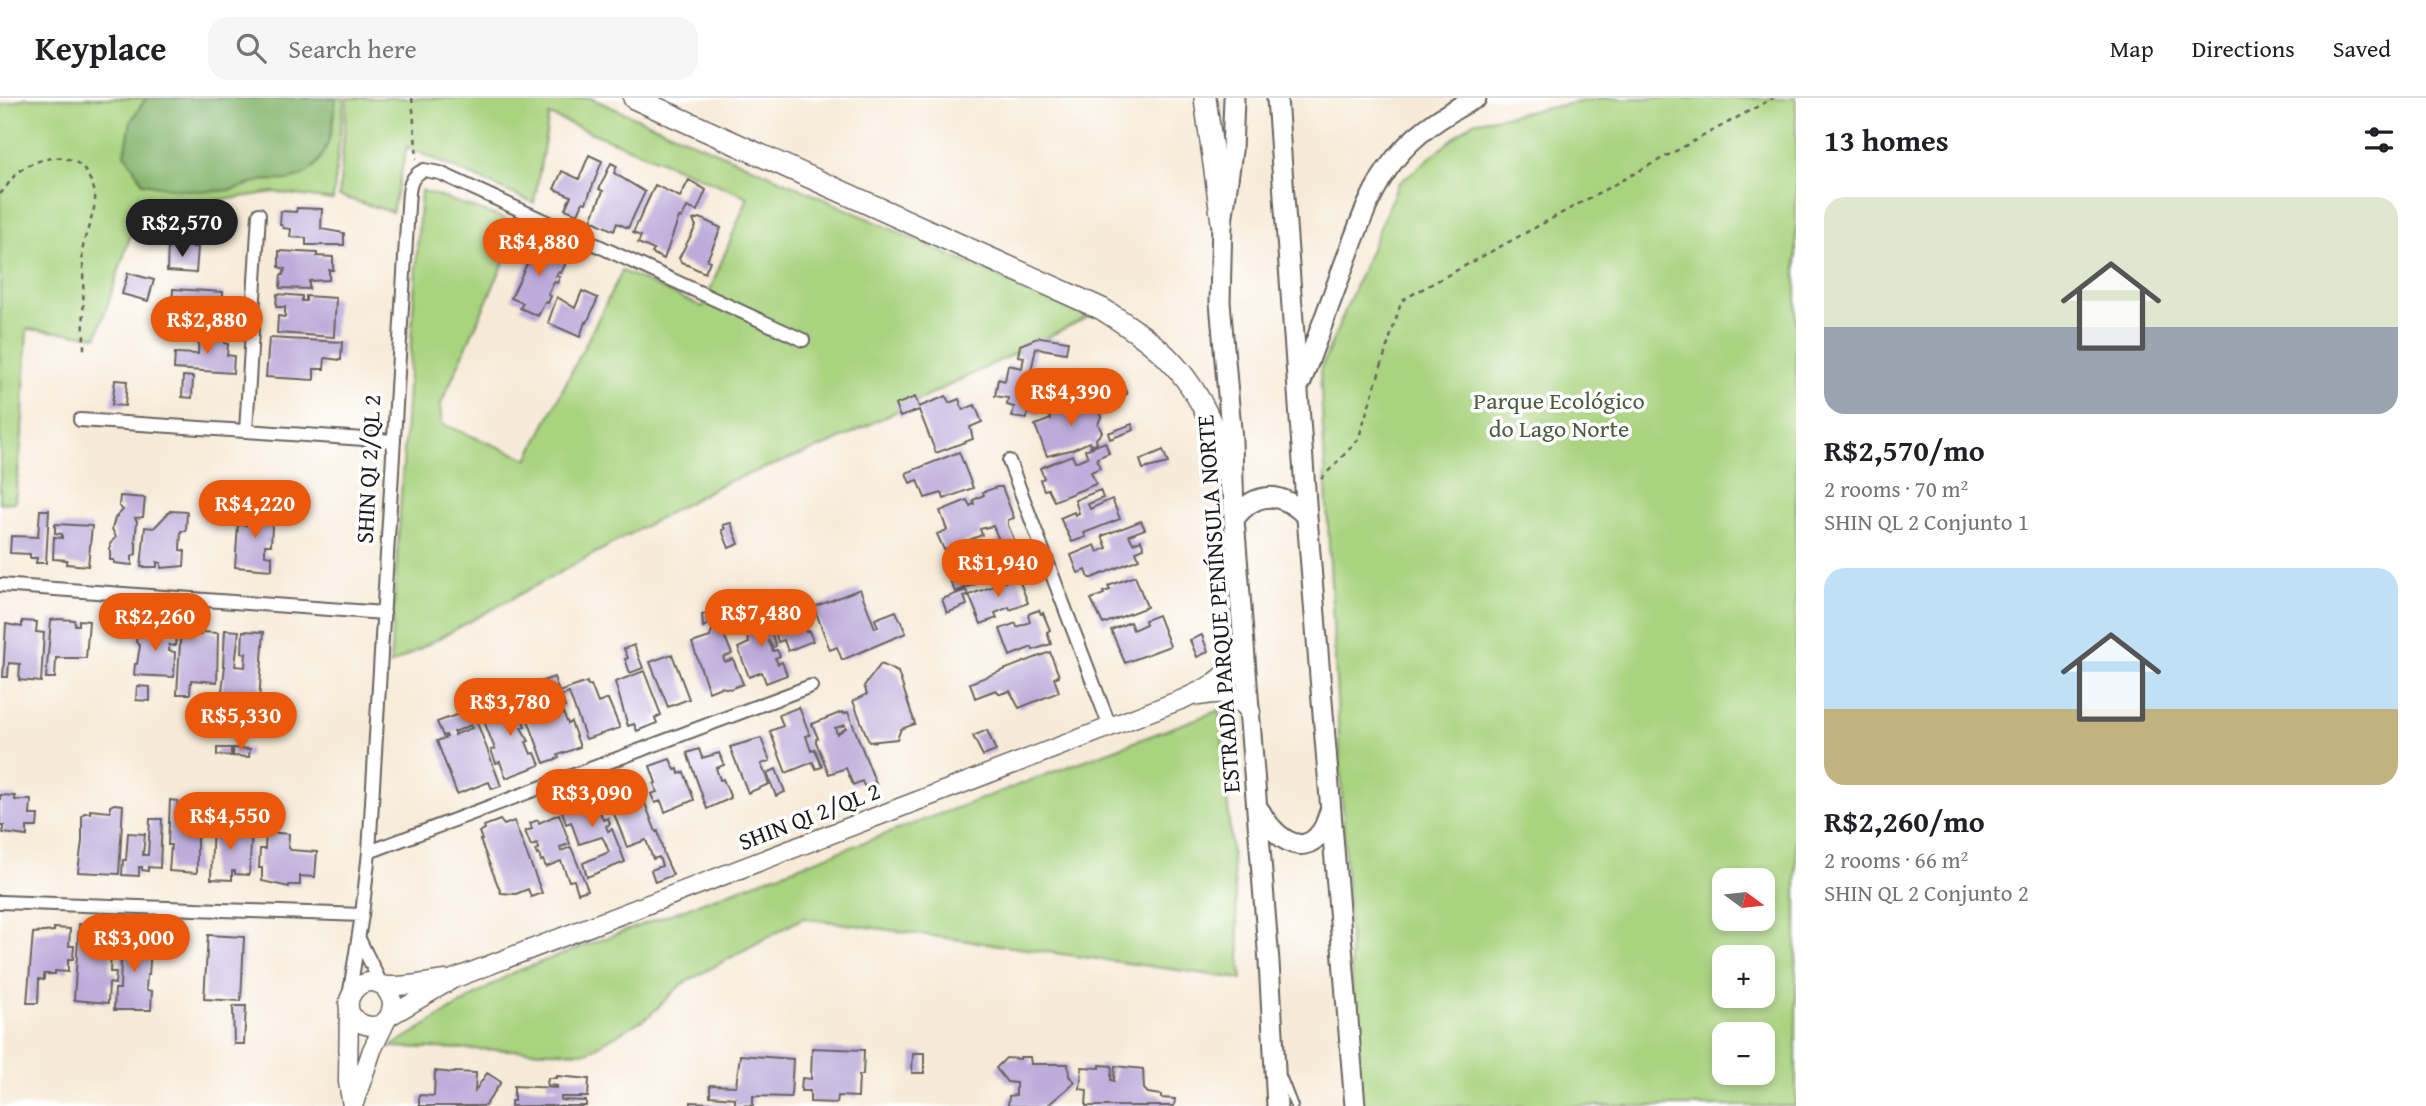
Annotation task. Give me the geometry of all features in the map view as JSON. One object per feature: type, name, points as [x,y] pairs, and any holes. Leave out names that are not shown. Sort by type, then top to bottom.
[{"type":"highway","points":[[634,98],[1102,309],[1143,334],[1174,363],[1193,388],[1210,420],[1232,489]]},
{"type":"highway","points":[[1205,98],[1222,222]]},
{"type":"main road","name":"ESTRADA PARQUE PENÍNSULA NORTE","points":[[1234,98],[1232,151],[1222,222],[1220,302],[1232,441],[1234,519],[1258,807],[1277,1106]]},
{"type":"main road","points":[[1278,98],[1307,516],[1353,1103]]},
{"type":"main road","points":[[1299,387],[1364,209],[1380,179],[1396,156],[1419,135],[1444,115],[1476,98]]},
{"type":"main road","points":[[1234,519],[1247,504],[1271,498],[1287,500],[1307,516]]},
{"type":"main road","points":[[1258,807],[1271,831],[1296,844],[1310,841],[1321,833],[1331,808]]},
{"type":"street","points":[[418,173],[424,170],[440,173],[803,340]]},
{"type":"street","name":"SHIN QI 2/QL 2","points":[[353,1106],[348,1082],[350,979],[359,939],[369,852],[409,199],[411,180],[418,173]]},
{"type":"street","points":[[246,431],[259,214]]},
{"type":"street","points":[[80,420],[394,441]]},
{"type":"street","points":[[1009,461],[1110,727]]},
{"type":"street","points":[[0,586],[384,613]]},
{"type":"street","name":"SHIN QI 2/QL 2","points":[[353,1106],[372,1050],[388,1018],[453,979],[1183,699],[1216,683],[1224,676],[1233,666],[1244,641]]},
{"type":"street","points":[[369,852],[811,687]]},
{"type":"street","name":"SHIN QI 2/QL 2","points":[[1183,699],[1219,692],[1237,698],[1251,712]]},
{"type":"street","points":[[0,902],[362,915]]},
{"type":"street","points":[[359,939],[382,985],[393,1000],[388,1018],[374,1027],[357,1022],[351,1015],[349,1003],[354,990],[361,984],[371,982],[382,985]]},
{"type":"street","name":"SHIN QI 2/QL 2","points":[[382,985],[453,979]]},
{"type":"lane","points":[[1275,1060],[1294,1106]]},
{"type":"path","points":[[412,98],[418,173]]},
{"type":"path","points":[[1305,485],[1319,481],[1358,440],[1404,299],[1773,98]]},
{"type":"path","points":[[0,194],[18,173],[40,161],[60,156],[82,166],[94,184],[95,201],[81,251],[84,349]]},
{"type":"green space","points":[[25,98],[344,98],[333,200],[274,192],[138,213],[97,336],[27,329],[22,435],[15,502],[0,503],[0,106]]},
{"type":"green space","points":[[146,98],[336,98],[327,146],[322,157],[305,174],[289,180],[261,181],[234,189],[198,191],[143,183],[125,154],[131,121]]},
{"type":"green space","points":[[347,98],[590,98],[759,170],[1088,317],[832,443],[722,484],[390,665],[421,190],[521,224],[440,406],[442,424],[528,459],[622,271],[703,307],[748,197],[549,115],[534,203],[407,147],[392,212],[339,196]]},
{"type":"green space","name":"Parque Ecológico do Lago Norte","points":[[1600,98],[1796,98],[1796,1106],[1358,1106],[1320,371],[1398,184],[1473,122]]},
{"type":"green space","points":[[1220,710],[1242,979],[803,918],[682,984],[649,1016],[587,1052],[390,1047],[512,973]]},
{"type":"building","points":[[589,155],[602,161],[586,203],[583,202],[578,214],[565,209],[571,196],[554,189],[562,171],[579,179]]},
{"type":"building","points":[[611,163],[617,166],[614,173],[645,192],[628,228],[617,223],[614,231],[591,220],[603,191],[599,189]]},
{"type":"building","points":[[689,180],[706,190],[697,211],[687,207],[682,218],[679,217],[664,259],[652,253],[654,250],[638,243],[641,236],[633,233],[655,185],[680,197]]},
{"type":"building","points":[[297,208],[322,209],[321,229],[344,233],[344,245],[306,245],[306,238],[290,237],[291,229],[280,225],[281,211],[296,212]]},
{"type":"building","points":[[700,218],[721,228],[707,260],[710,261],[705,273],[681,262],[679,258],[696,226],[693,220]]},
{"type":"building","points":[[540,241],[552,247],[546,259],[548,260],[553,249],[566,255],[564,260],[567,261],[561,273],[558,272],[556,276],[560,277],[557,283],[554,282],[548,295],[551,296],[548,303],[545,302],[538,316],[520,308],[523,303],[511,298],[532,253],[533,244],[538,246]]},
{"type":"building","points":[[168,245],[198,247],[196,273],[167,271]]},
{"type":"building","points":[[279,251],[317,253],[317,256],[333,257],[333,270],[329,270],[329,280],[309,281],[309,289],[280,288],[281,275],[285,269],[279,267]]},
{"type":"building","points":[[128,273],[154,280],[148,301],[122,294]]},
{"type":"building","points":[[173,289],[223,292],[223,300],[228,301],[230,329],[206,329],[206,325],[171,323]]},
{"type":"building","points":[[582,291],[598,298],[580,337],[548,323],[557,297],[575,308]]},
{"type":"building","points":[[277,294],[302,296],[302,301],[306,301],[306,296],[336,298],[334,337],[277,333],[278,316],[285,317],[285,307],[276,307]]},
{"type":"building","points":[[199,333],[211,334],[210,341],[213,342],[213,334],[224,334],[224,343],[228,344],[227,355],[234,356],[233,373],[174,369],[175,353],[198,354]]},
{"type":"building","points":[[1040,337],[1068,341],[1066,353],[1036,348],[1031,371],[1046,374],[1039,414],[1028,412],[1027,419],[1012,417],[1014,407],[1007,405],[1008,398],[995,396],[998,379],[1005,381],[1008,365],[1022,368],[1024,357],[1018,356],[1020,345]]},
{"type":"building","points":[[269,338],[342,342],[341,360],[325,358],[324,369],[314,369],[314,380],[266,377]]},
{"type":"building","points":[[183,376],[193,377],[192,398],[182,397]]},
{"type":"building","points":[[115,380],[127,381],[125,406],[112,405]]},
{"type":"building","points":[[1124,388],[1127,394],[1107,402],[1103,394]]},
{"type":"building","points":[[946,396],[949,403],[959,399],[963,410],[975,405],[982,422],[970,427],[973,439],[936,453],[919,410],[900,417],[895,405],[915,397],[919,407]]},
{"type":"building","points":[[1094,398],[1101,417],[1098,424],[1102,432],[1096,439],[1097,443],[1091,446],[1089,442],[1047,456],[1035,425],[1051,419],[1049,416]]},
{"type":"building","points":[[1132,424],[1134,430],[1110,439],[1108,433]]},
{"type":"building","points":[[1105,442],[1109,453],[1097,458],[1100,468],[1091,472],[1096,484],[1054,501],[1048,489],[1044,490],[1040,480],[1044,478],[1040,468],[1072,455],[1075,462],[1088,457],[1085,450]]},
{"type":"building","points":[[1163,450],[1168,463],[1143,469],[1140,460]]},
{"type":"building","points":[[959,452],[973,488],[944,499],[942,493],[925,498],[918,480],[910,483],[906,473]]},
{"type":"building","points":[[1002,487],[1014,518],[1008,520],[1008,525],[1025,566],[1007,573],[1003,564],[979,573],[970,551],[999,540],[993,526],[980,529],[982,535],[944,550],[937,534],[947,530],[940,511],[967,500],[970,506],[974,504],[973,500],[984,495],[983,492]]},
{"type":"building","points":[[1100,490],[1103,498],[1088,504],[1090,509],[1112,499],[1120,519],[1084,533],[1086,537],[1072,542],[1060,518],[1074,512],[1075,515],[1079,513],[1075,500]]},
{"type":"building","points":[[120,496],[145,498],[143,517],[135,518],[136,554],[132,556],[132,565],[110,560],[110,544],[116,537],[112,529],[115,518],[123,510],[119,506]]},
{"type":"building","points":[[249,506],[273,507],[271,545],[265,545],[265,555],[272,556],[272,570],[235,567],[238,525],[247,525]]},
{"type":"building","points":[[40,510],[49,510],[46,563],[36,563],[37,558],[30,558],[30,554],[10,553],[11,536],[38,537]]},
{"type":"building","points":[[170,511],[187,512],[186,531],[181,531],[180,550],[185,551],[184,566],[161,568],[161,563],[157,562],[157,567],[141,567],[145,527],[154,528]]},
{"type":"building","points":[[1141,521],[1145,529],[1129,535],[1133,543],[1141,540],[1144,548],[1136,551],[1139,559],[1092,578],[1089,578],[1086,570],[1078,573],[1071,555],[1095,545],[1098,552],[1107,548],[1102,536]]},
{"type":"building","points":[[731,523],[739,544],[729,548],[722,530],[725,529],[723,525]]},
{"type":"building","points":[[55,524],[92,526],[88,566],[66,564],[67,560],[53,559],[54,537],[62,538],[62,534],[55,533]]},
{"type":"building","points":[[971,572],[976,584],[955,592],[950,580]]},
{"type":"building","points":[[1135,576],[1147,607],[1103,624],[1091,599],[1110,590],[1108,586]]},
{"type":"building","points":[[1018,577],[1028,603],[995,613],[997,618],[981,624],[969,595]]},
{"type":"building","points":[[860,589],[875,628],[878,627],[875,619],[896,611],[906,633],[842,660],[837,647],[830,650],[814,607]]},
{"type":"building","points":[[966,590],[968,595],[964,596],[967,605],[947,613],[942,599]]},
{"type":"building","points":[[800,596],[811,623],[803,626],[806,632],[809,631],[813,641],[788,651],[784,640],[778,642],[768,606]]},
{"type":"building","points":[[761,606],[776,646],[773,647],[768,640],[773,651],[777,650],[780,656],[775,658],[778,664],[782,662],[787,675],[766,683],[762,672],[749,677],[738,648],[749,643],[745,631],[754,628],[748,611]]},
{"type":"building","points":[[1039,610],[1050,630],[1047,632],[1051,644],[1033,650],[1032,647],[1010,656],[1000,629],[1016,623],[1017,627],[1030,622],[1028,614]]},
{"type":"building","points":[[708,613],[710,623],[703,627],[702,615]]},
{"type":"building","points":[[1158,615],[1170,646],[1125,663],[1111,630],[1130,622],[1133,630],[1146,624],[1145,620]]},
{"type":"building","points":[[51,620],[74,620],[75,625],[79,625],[79,620],[89,621],[86,658],[56,658],[55,678],[46,678]]},
{"type":"building","points":[[22,621],[37,622],[36,632],[44,633],[41,682],[19,680],[20,664],[9,663],[8,677],[3,677],[6,624],[22,627]]},
{"type":"building","points":[[720,625],[732,654],[723,657],[725,662],[733,659],[743,684],[730,689],[721,687],[709,692],[692,643],[710,637],[712,630]]},
{"type":"building","points":[[137,626],[155,626],[155,629],[164,629],[164,634],[176,634],[175,646],[169,645],[169,651],[175,652],[174,677],[134,675],[140,646],[136,642]]},
{"type":"building","points":[[181,626],[196,627],[195,635],[201,635],[201,632],[218,633],[217,682],[191,680],[190,694],[177,694]]},
{"type":"building","points":[[225,630],[239,631],[235,666],[245,667],[246,653],[242,653],[243,631],[264,632],[259,701],[221,699]]},
{"type":"building","points":[[1202,635],[1208,652],[1197,657],[1190,640]]},
{"type":"building","points":[[634,645],[643,668],[630,673],[624,649]]},
{"type":"building","points":[[1050,652],[1059,676],[1054,678],[1059,692],[1019,708],[1010,691],[1000,694],[996,690],[975,698],[970,683]]},
{"type":"building","points":[[672,654],[689,699],[668,707],[650,662]]},
{"type":"building","points":[[881,664],[898,672],[915,724],[901,729],[897,739],[869,742],[853,701],[867,694],[864,686]]},
{"type":"building","points":[[644,671],[661,715],[655,718],[657,723],[637,731],[634,724],[628,726],[615,682]]},
{"type":"building","points":[[554,677],[559,692],[587,682],[588,686],[591,685],[598,703],[608,699],[620,728],[586,739],[569,693],[561,696],[565,707],[561,708],[568,724],[571,722],[580,747],[544,763],[525,712],[545,705],[537,683]]},
{"type":"building","points":[[137,686],[150,687],[150,701],[136,700]]},
{"type":"building","points":[[512,692],[525,726],[521,728],[529,741],[526,742],[540,765],[506,778],[500,762],[496,763],[491,750],[495,749],[483,719],[499,709],[495,699]]},
{"type":"building","points":[[799,707],[810,735],[806,736],[811,751],[815,749],[822,767],[816,769],[813,762],[786,773],[770,731],[783,726],[779,715]]},
{"type":"building","points":[[472,709],[501,786],[492,789],[489,782],[457,794],[437,741],[447,737],[443,736],[437,722]],"holes":[[[471,725],[472,728],[454,735],[454,732]]]},
{"type":"building","points":[[848,712],[876,784],[864,786],[862,781],[853,785],[846,768],[829,774],[812,724]],"holes":[[[845,725],[846,728],[837,734],[835,728]]]},
{"type":"building","points":[[987,730],[996,751],[983,756],[973,736]]},
{"type":"building","points":[[761,738],[770,761],[761,764],[769,784],[748,793],[730,747]]},
{"type":"building","points":[[217,748],[231,748],[231,756],[217,755]]},
{"type":"building","points":[[233,748],[250,749],[249,757],[233,756]]},
{"type":"building","points":[[699,749],[702,758],[719,753],[724,765],[716,768],[731,798],[707,809],[687,753]]},
{"type":"building","points":[[670,759],[679,774],[684,772],[694,800],[665,812],[661,801],[655,803],[651,794],[657,792],[650,766]]},
{"type":"building","points":[[776,769],[785,792],[776,796],[767,773]]},
{"type":"building","points":[[592,779],[602,805],[598,806],[603,820],[608,818],[610,824],[606,826],[608,831],[612,829],[625,862],[587,877],[583,863],[609,852],[602,837],[579,844],[571,822],[566,824],[560,805],[563,801],[587,796],[582,783]]},
{"type":"building","points":[[620,782],[622,788],[638,785],[673,875],[655,882],[651,870],[662,866],[659,857],[653,859],[646,840],[627,847],[604,788]]},
{"type":"building","points":[[0,795],[15,796],[15,800],[31,800],[30,815],[38,815],[37,827],[27,827],[27,836],[3,833],[4,826],[0,826]]},
{"type":"building","points":[[170,800],[178,801],[176,824],[191,825],[191,829],[195,829],[194,833],[197,834],[197,873],[169,871]]},
{"type":"building","points":[[123,805],[119,874],[78,872],[82,816],[84,813],[90,813],[90,810],[110,812],[110,806]]},
{"type":"building","points":[[559,814],[570,844],[560,847],[561,851],[571,847],[588,890],[578,893],[574,880],[569,881],[561,861],[546,867],[535,850],[539,849],[537,844],[531,846],[525,831],[532,829],[530,823],[538,820],[539,823]]},
{"type":"building","points":[[213,817],[224,817],[223,831],[252,832],[249,875],[235,874],[235,871],[232,871],[232,880],[211,879]]},
{"type":"building","points":[[150,819],[162,819],[160,868],[148,867],[148,871],[139,867],[139,876],[122,875],[128,833],[145,834],[143,855],[148,855]]},
{"type":"building","points":[[500,820],[504,825],[514,821],[542,893],[531,897],[528,889],[516,894],[501,893],[479,832],[485,829],[484,826]]},
{"type":"building","points":[[266,832],[289,834],[288,847],[291,850],[317,852],[315,877],[300,876],[300,885],[289,887],[262,881],[262,868],[259,868],[260,849],[265,849]]},
{"type":"building","points":[[79,924],[93,925],[92,943],[96,943],[97,930],[118,932],[118,943],[112,942],[110,972],[116,972],[115,984],[109,983],[108,1003],[74,1000]]},
{"type":"building","points":[[54,928],[70,929],[69,946],[74,946],[73,959],[68,959],[68,972],[44,974],[44,980],[39,979],[38,1003],[27,1003],[33,933],[54,931]]},
{"type":"building","points":[[122,932],[152,936],[146,990],[152,991],[151,1010],[114,1010],[115,989],[120,989]]},
{"type":"building","points":[[208,935],[244,937],[241,1001],[204,999]]},
{"type":"building","points":[[233,1006],[246,1006],[244,1044],[234,1044]]},
{"type":"building","points":[[812,1048],[864,1050],[863,1075],[859,1075],[858,1097],[838,1096],[837,1103],[810,1102],[810,1091],[801,1091],[802,1078],[811,1079]]},
{"type":"building","points":[[913,1053],[924,1053],[924,1073],[912,1073]]},
{"type":"building","points":[[740,1055],[793,1059],[791,1097],[753,1096],[753,1105],[735,1106],[735,1098],[710,1096],[710,1085],[736,1086]]},
{"type":"building","points":[[1030,1057],[1031,1064],[1068,1064],[1069,1076],[1075,1082],[1047,1106],[1008,1106],[1009,1096],[1016,1095],[1016,1083],[1007,1082],[996,1068],[1006,1058]]},
{"type":"building","points":[[1100,1065],[1112,1066],[1111,1080],[1114,1081],[1115,1066],[1143,1069],[1144,1089],[1148,1093],[1161,1095],[1161,1098],[1175,1099],[1174,1106],[1086,1106],[1087,1090],[1080,1089],[1082,1067],[1100,1068]]},
{"type":"building","points":[[435,1071],[476,1073],[475,1091],[487,1073],[501,1082],[485,1106],[419,1106],[419,1095],[434,1096]]},
{"type":"building","points":[[557,1076],[589,1079],[588,1097],[561,1097],[561,1100],[586,1101],[586,1106],[511,1106],[511,1101],[514,1101],[514,1086],[557,1088],[547,1085],[548,1078]]},
{"type":"building","points":[[691,1102],[730,1104],[691,1106]]}]
